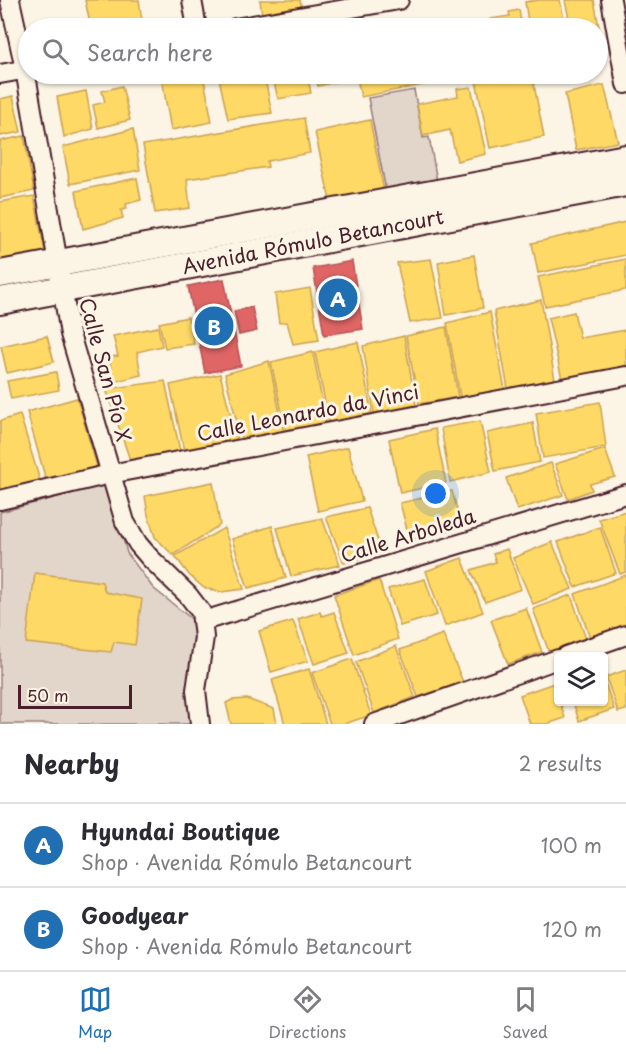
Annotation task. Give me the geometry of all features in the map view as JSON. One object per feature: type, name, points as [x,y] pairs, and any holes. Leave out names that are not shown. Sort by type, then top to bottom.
[{"type":"main road","name":"Avenida Rómulo Betancourt","points":[[0,274],[626,158]]},
{"type":"main road","name":"Avenida Rómulo Betancourt","points":[[0,301],[626,183]]},
{"type":"street","name":"Calle San Pío X","points":[[10,0],[18,32]]},
{"type":"street","points":[[192,0],[195,18]]},
{"type":"street","points":[[294,18],[399,0]]},
{"type":"street","points":[[611,0],[626,84]]},
{"type":"street","points":[[0,74],[18,71]]},
{"type":"street","name":"Calle San Pío X","points":[[29,84],[56,263],[70,334],[125,522],[138,544],[197,605],[203,621]]},
{"type":"street","name":"Calle Leonardo da Vinci","points":[[0,500],[110,474],[626,376]]},
{"type":"street","name":"Calle Arboleda","points":[[203,621],[626,494]]},
{"type":"street","points":[[200,724],[196,690],[204,637],[203,621]]},
{"type":"street","points":[[580,652],[626,635]]},
{"type":"street","points":[[374,724],[554,660]]},
{"type":"shaded area","points":[[414,90],[423,138],[429,137],[437,181],[386,191],[368,98]]},
{"type":"shaded area","points":[[108,484],[127,553],[153,588],[198,624],[189,715],[191,724],[0,724],[0,512]]},
{"type":"building: Homes","points":[[85,0],[139,0],[142,18],[89,18]]},
{"type":"building: Homes","points":[[260,0],[300,0],[302,9],[262,15]]},
{"type":"building: Homes","points":[[560,0],[564,18],[527,18],[525,2]]},
{"type":"building: Homes","points":[[565,0],[594,0],[597,18],[569,18]]},
{"type":"building: Homes","points":[[519,10],[520,18],[497,18],[510,16],[509,12]]},
{"type":"building: Homes","points":[[163,84],[205,84],[212,122],[171,130]]},
{"type":"building: Homes","points":[[220,84],[266,84],[272,113],[228,119]]},
{"type":"building: Homes","points":[[274,84],[309,84],[311,93],[278,99]]},
{"type":"building: Homes","points":[[358,84],[429,84],[361,97]]},
{"type":"building: Homes","points":[[477,84],[534,84],[544,137],[490,148]]},
{"type":"building: Homes","points":[[604,85],[618,142],[576,150],[565,94]]},
{"type":"building: Homes","points":[[122,86],[130,120],[98,128],[93,105],[105,102],[102,91]]},
{"type":"building: Homes","points":[[471,87],[486,154],[457,161],[450,130],[423,136],[417,104],[458,96],[457,89]]},
{"type":"building: Homes","points":[[86,91],[93,129],[64,137],[57,97]]},
{"type":"building: Homes","points":[[13,96],[21,132],[0,136],[0,99]]},
{"type":"building: Homes","points":[[304,118],[310,153],[267,161],[268,167],[187,179],[190,208],[155,213],[143,145]]},
{"type":"building: Homes","points":[[370,120],[384,191],[330,201],[315,132]]},
{"type":"building: Homes","points":[[133,129],[140,170],[70,184],[63,147]]},
{"type":"building: Homes","points":[[24,136],[34,191],[0,198],[0,141]]},
{"type":"building: Homes","points":[[137,178],[141,200],[126,204],[127,209],[121,210],[123,218],[83,229],[76,191]]},
{"type":"building: Homes","points":[[34,196],[46,257],[0,265],[0,202]]},
{"type":"building: Homes","points":[[626,222],[626,255],[538,273],[532,243]]},
{"type":"building: Homes","points":[[474,255],[483,308],[446,315],[438,262]]},
{"type":"building: Homes","points":[[431,259],[443,318],[410,323],[397,263]]},
{"type":"building: Homes","points":[[626,259],[626,290],[545,306],[538,277]]},
{"type":"building: Homes","points":[[310,288],[319,340],[293,344],[287,322],[279,323],[275,294]]},
{"type":"building: Homes","points":[[541,300],[555,380],[508,389],[494,311]]},
{"type":"building: Homes","points":[[490,312],[505,390],[460,397],[447,323]]},
{"type":"building: Homes","points":[[574,312],[580,338],[626,330],[626,366],[562,379],[548,318]]},
{"type":"building: Homes","points":[[188,317],[194,344],[165,348],[159,323]]},
{"type":"building: Homes","points":[[158,327],[162,346],[137,352],[141,375],[113,382],[109,357],[118,356],[113,336]]},
{"type":"building: Homes","points":[[446,327],[458,397],[419,404],[406,336]]},
{"type":"building: Homes","points":[[47,336],[54,362],[7,373],[1,346]]},
{"type":"building: Homes","points":[[404,336],[416,405],[374,413],[363,346]]},
{"type":"building: Homes","points":[[358,342],[372,414],[329,423],[315,352]]},
{"type":"building: Homes","points":[[313,352],[326,423],[286,431],[271,362]]},
{"type":"building: Homes","points":[[269,361],[284,432],[241,439],[225,374]]},
{"type":"building: Homes","points":[[56,372],[59,390],[11,399],[7,381]]},
{"type":"building: Homes","points":[[220,374],[237,439],[184,451],[170,385]]},
{"type":"building: Homes","points":[[165,381],[180,451],[131,463],[106,389]]},
{"type":"building: Homes","points":[[77,398],[98,470],[47,484],[27,412]]},
{"type":"building: Homes","points":[[600,402],[606,447],[543,458],[536,413]]},
{"type":"building: Homes","points":[[20,415],[41,484],[0,497],[0,421]]},
{"type":"building: Homes","points":[[480,421],[491,472],[450,482],[441,428]]},
{"type":"building: Homes","points":[[533,423],[540,462],[495,471],[487,433]]},
{"type":"building: Homes","points":[[435,429],[446,483],[400,493],[389,439]]},
{"type":"building: Homes","points":[[348,447],[362,501],[318,511],[306,457]]},
{"type":"building: Homes","points":[[605,449],[615,477],[590,484],[592,490],[568,499],[555,464]]},
{"type":"building: Homes","points":[[551,463],[563,495],[517,510],[506,478]]},
{"type":"building: Homes","points":[[213,482],[220,525],[173,555],[155,537],[145,496]]},
{"type":"building: Homes","points":[[452,491],[462,527],[410,541],[400,503]]},
{"type":"building: Homes","points":[[367,508],[382,552],[344,563],[326,517]]},
{"type":"building: Homes","points":[[626,511],[626,572],[620,574],[599,519]]},
{"type":"building: Homes","points":[[322,518],[340,565],[291,576],[277,528]]},
{"type":"building: Homes","points":[[272,526],[286,578],[248,588],[232,539]]},
{"type":"building: Homes","points":[[600,527],[616,573],[575,587],[558,542]]},
{"type":"building: Homes","points":[[224,528],[244,589],[221,592],[204,588],[189,575],[175,556]]},
{"type":"building: Homes","points":[[552,542],[572,589],[533,604],[513,558]]},
{"type":"building: Homes","points":[[507,549],[521,589],[485,602],[471,570],[496,562],[493,554]]},
{"type":"building: Homes","points":[[462,558],[483,612],[445,626],[426,571]]},
{"type":"building: Homes","points":[[35,573],[102,582],[105,592],[142,599],[135,645],[114,642],[111,652],[26,643]]},
{"type":"building: Homes","points":[[626,575],[626,625],[590,638],[575,594]]},
{"type":"building: Homes","points":[[425,579],[437,615],[400,626],[388,589]]},
{"type":"building: Homes","points":[[379,580],[398,639],[354,655],[334,595]]},
{"type":"building: Homes","points":[[571,595],[586,639],[549,652],[533,609]]},
{"type":"building: Homes","points":[[526,608],[542,652],[508,664],[491,620]]},
{"type":"building: Homes","points":[[320,612],[322,616],[334,612],[349,653],[314,664],[298,619]]},
{"type":"building: Homes","points":[[293,621],[308,661],[271,672],[259,631]]},
{"type":"building: Homes","points":[[443,634],[463,682],[418,697],[400,650]]},
{"type":"building: Homes","points":[[396,646],[415,697],[374,713],[356,662]]},
{"type":"building: Homes","points":[[352,659],[371,715],[344,724],[330,724],[312,673]]},
{"type":"building: Homes","points":[[309,669],[326,724],[285,724],[272,680]]},
{"type":"building: Homes","points":[[626,670],[626,710],[618,712],[608,676]]},
{"type":"building: Homes","points":[[554,683],[554,706],[561,706],[565,718],[547,724],[530,724],[520,695]]},
{"type":"building: Homes","points":[[608,692],[614,709],[579,721],[574,706],[608,706]]},
{"type":"building: Homes","points":[[247,699],[274,709],[277,724],[231,724],[226,703],[232,700]]},
{"type":"building: Shops","points":[[352,261],[363,329],[324,335],[313,268]]},
{"type":"building: Shops","points":[[224,279],[241,366],[205,373],[188,286]]},
{"type":"building: Shops","points":[[252,307],[257,331],[239,335],[234,311]]},
{"type":"place","name":"Hyundai Boutique","points":[[338,298]]},
{"type":"place","name":"Goodyear","points":[[214,326]]}]
